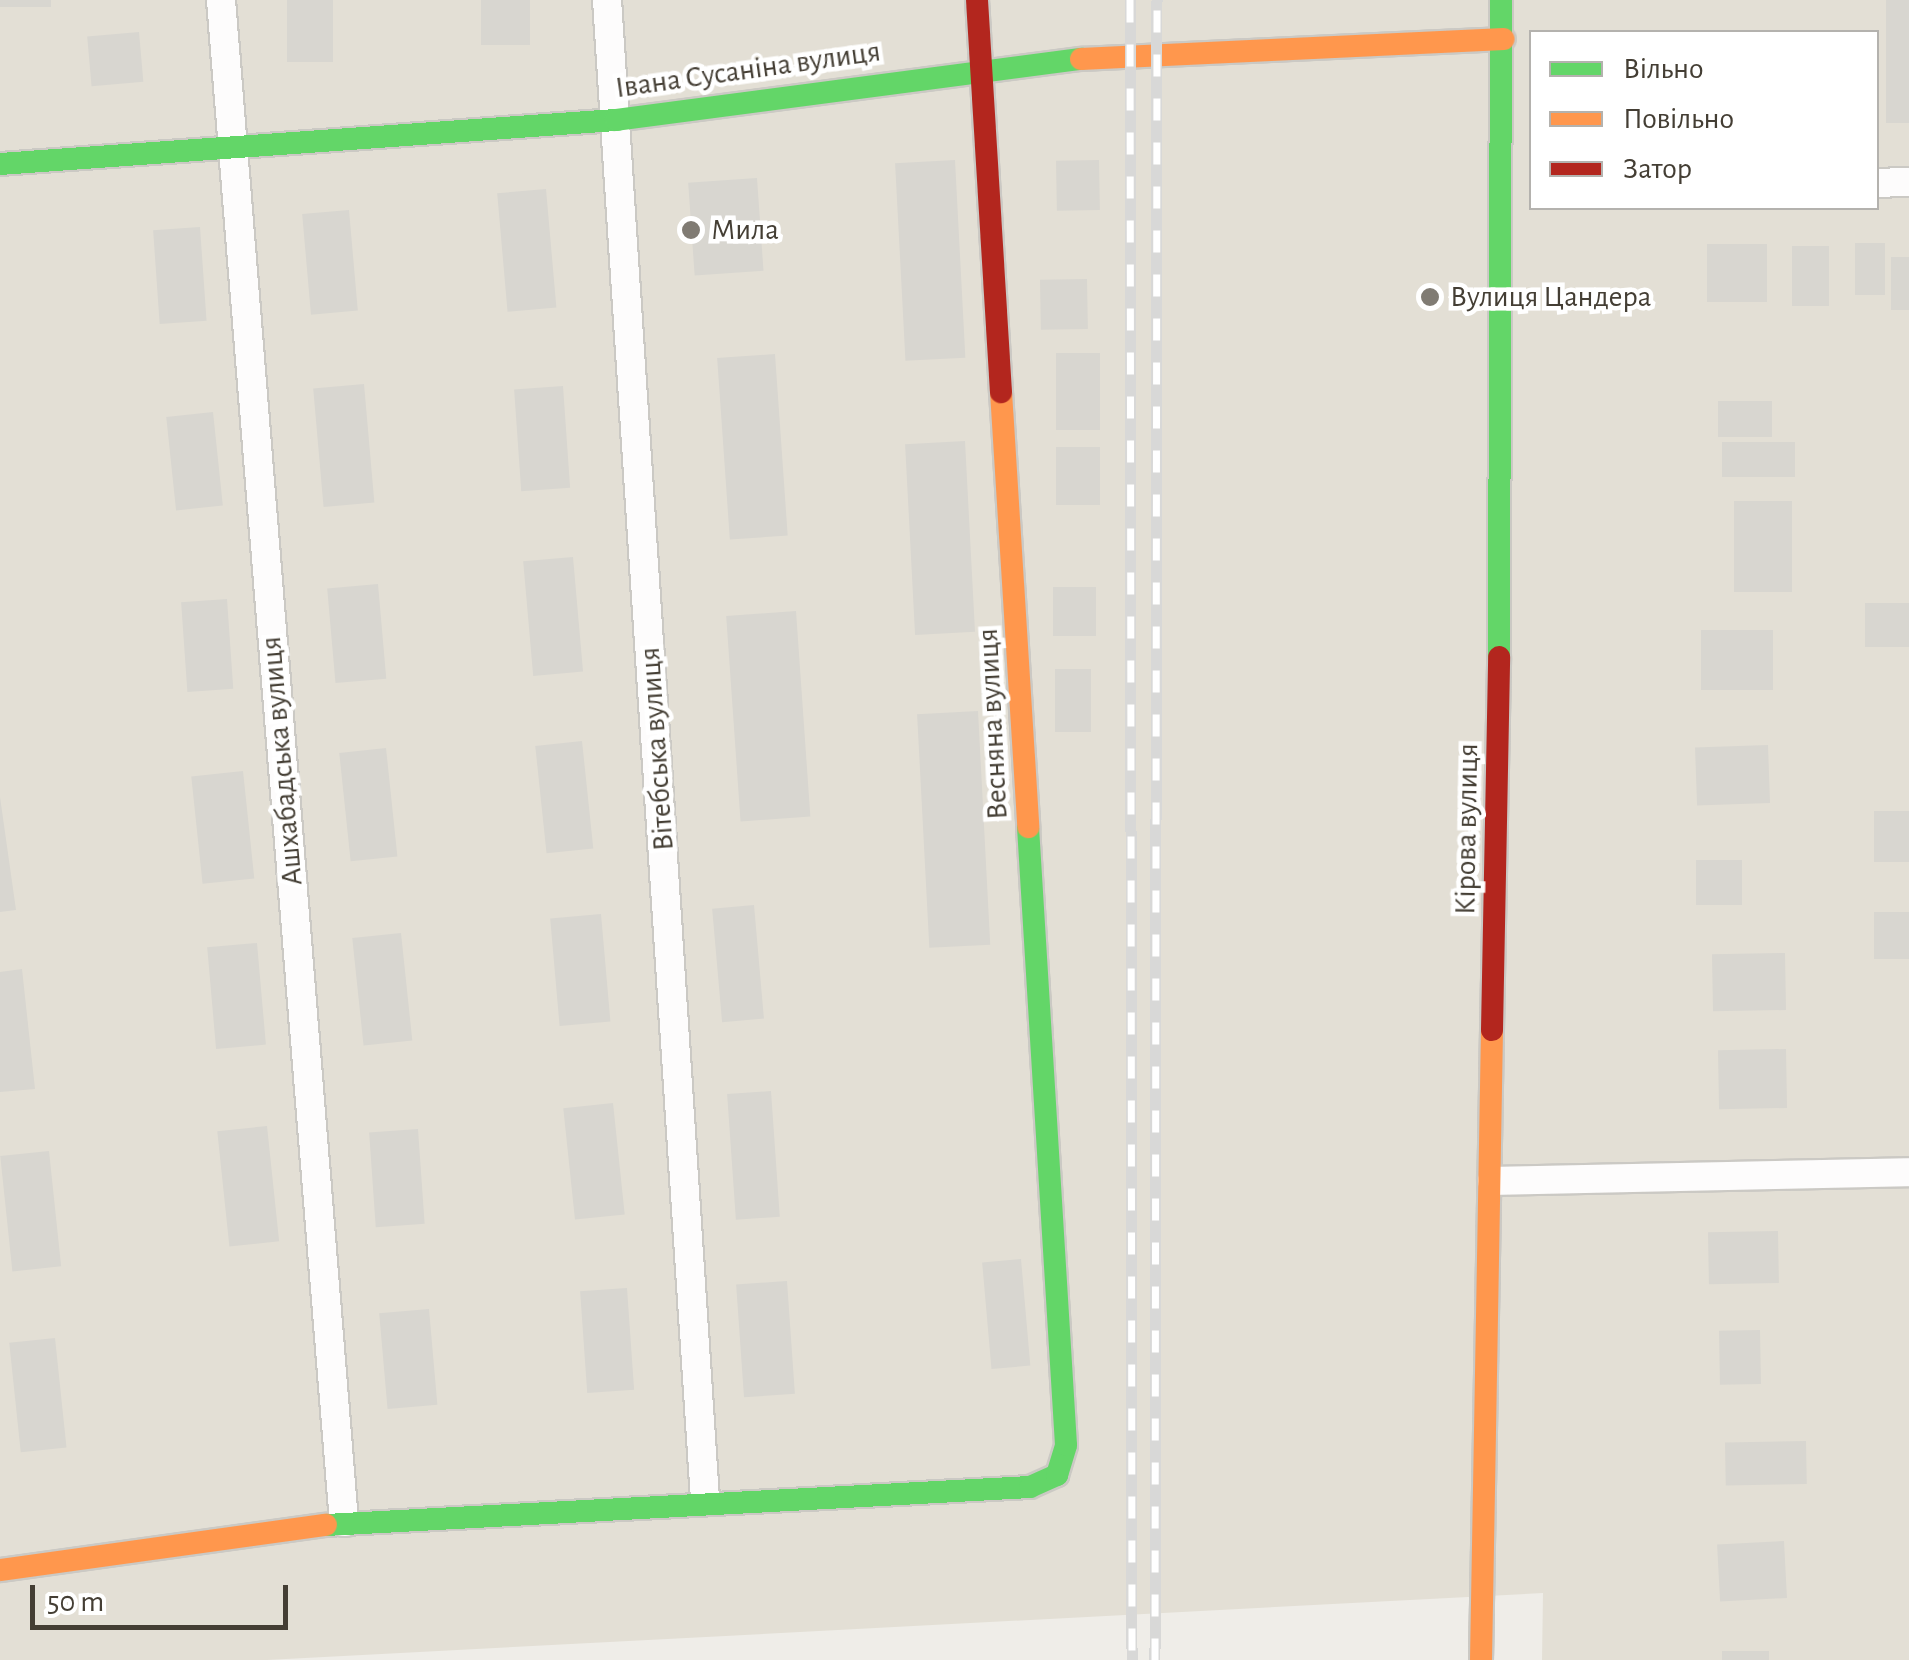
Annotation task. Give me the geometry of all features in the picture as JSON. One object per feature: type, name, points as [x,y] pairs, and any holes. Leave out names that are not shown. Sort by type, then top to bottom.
[{"type":"street","name":"Ашхабадська вулиця","points":[[222,0],[344,1522]]},
{"type":"street","name":"Вітебська вулиця","points":[[607,0],[705,1499]]},
{"type":"street","name":"Весняна вулиця","points":[[705,1499],[1030,1488],[1057,1475],[1066,1444],[978,0]]},
{"type":"street","name":"Кірова вулиця","points":[[1481,1660],[1520,194],[1501,0]]},
{"type":"street","name":"Івана Сусаніна вулиця","points":[[0,164],[616,120],[984,66],[1504,39]]},
{"type":"street","points":[[1879,183],[1909,182]]},
{"type":"street","points":[[1492,1181],[1909,1172]]},
{"type":"street","points":[[0,1570],[344,1522],[705,1499]]},
{"type":"shaded area","points":[[0,0],[1909,0],[1909,1660],[1542,1660],[1543,1593],[267,1660],[0,1660]]},
{"type":"building","points":[[0,0],[51,0],[51,7],[0,7]]},
{"type":"building","points":[[287,0],[333,0],[333,62],[287,62]]},
{"type":"building","points":[[481,0],[530,0],[530,45],[481,45]]},
{"type":"building","points":[[1886,0],[1909,0],[1909,123],[1886,123]]},
{"type":"building","points":[[139,32],[143,82],[92,86],[87,37]]},
{"type":"building","points":[[955,160],[965,358],[905,361],[895,163]]},
{"type":"building","points":[[1099,160],[1100,210],[1057,211],[1056,161]]},
{"type":"building","points":[[757,178],[763,271],[695,276],[688,183]]},
{"type":"building","points":[[546,189],[556,308],[508,312],[497,193]]},
{"type":"building","points":[[349,210],[358,311],[311,315],[302,214]]},
{"type":"building","points":[[200,227],[207,321],[160,324],[153,230]]},
{"type":"building","points":[[1855,243],[1885,243],[1885,295],[1855,295]]},
{"type":"building","points":[[1707,244],[1767,244],[1767,302],[1707,302]]},
{"type":"building","points":[[1792,246],[1829,246],[1829,306],[1792,306]]},
{"type":"building","points":[[1891,257],[1909,257],[1909,310],[1891,310]]},
{"type":"building","points":[[1087,279],[1088,329],[1041,330],[1040,280]]},
{"type":"building","points":[[1056,353],[1100,353],[1100,430],[1056,430]]},
{"type":"building","points":[[775,354],[788,536],[730,540],[717,358]]},
{"type":"building","points":[[364,384],[374,503],[324,507],[313,388]]},
{"type":"building","points":[[563,386],[570,488],[521,491],[514,389]]},
{"type":"building","points":[[1718,401],[1772,401],[1772,437],[1718,437]]},
{"type":"building","points":[[213,412],[223,505],[176,510],[166,417]]},
{"type":"building","points":[[965,441],[975,632],[915,635],[905,444]]},
{"type":"building","points":[[1722,442],[1795,442],[1795,477],[1722,477]]},
{"type":"building","points":[[1056,447],[1100,447],[1100,505],[1056,505]]},
{"type":"building","points":[[1734,501],[1792,501],[1792,592],[1734,592]]},
{"type":"building","points":[[573,557],[583,672],[533,676],[523,561]]},
{"type":"building","points":[[378,584],[386,679],[335,683],[327,588]]},
{"type":"building","points":[[1053,587],[1096,587],[1096,636],[1053,636]]},
{"type":"building","points":[[227,599],[233,689],[187,692],[181,602]]},
{"type":"building","points":[[1865,603],[1909,603],[1909,647],[1865,647]]},
{"type":"building","points":[[796,611],[810,816],[741,821],[726,616]]},
{"type":"building","points":[[1701,630],[1773,630],[1773,690],[1701,690]]},
{"type":"building","points":[[1055,669],[1091,669],[1091,732],[1055,732]]},
{"type":"building","points":[[978,711],[990,945],[929,948],[917,714]]},
{"type":"building","points":[[582,741],[593,848],[547,853],[535,746]]},
{"type":"building","points":[[1768,745],[1770,803],[1697,806],[1695,748]]},
{"type":"building","points":[[386,748],[397,856],[351,861],[339,753]]},
{"type":"building","points":[[243,771],[254,878],[203,884],[191,776]]},
{"type":"building","points":[[0,797],[16,910],[0,912]]},
{"type":"building","points":[[1874,811],[1909,811],[1909,862],[1874,862]]},
{"type":"building","points":[[1696,860],[1742,860],[1742,905],[1696,905]]},
{"type":"building","points":[[754,905],[764,1019],[722,1022],[712,909]]},
{"type":"building","points":[[1874,912],[1909,912],[1909,959],[1874,959]]},
{"type":"building","points":[[601,914],[610,1022],[560,1026],[550,918]]},
{"type":"building","points":[[401,933],[412,1040],[364,1046],[352,938]]},
{"type":"building","points":[[257,943],[266,1045],[216,1049],[207,947]]},
{"type":"building","points":[[1785,953],[1786,1010],[1713,1011],[1712,954]]},
{"type":"building","points":[[22,969],[35,1089],[0,1092],[0,972]]},
{"type":"building","points":[[1786,1049],[1787,1108],[1719,1109],[1718,1050]]},
{"type":"building","points":[[771,1091],[780,1217],[736,1220],[727,1094]]},
{"type":"building","points":[[613,1103],[625,1214],[575,1220],[563,1108]]},
{"type":"building","points":[[267,1126],[279,1241],[229,1247],[217,1131]]},
{"type":"building","points":[[418,1129],[425,1224],[376,1227],[369,1132]]},
{"type":"building","points":[[49,1151],[61,1266],[12,1271],[0,1156]]},
{"type":"building","points":[[1778,1231],[1779,1283],[1709,1284],[1708,1232]]},
{"type":"building","points":[[1021,1259],[1030,1366],[991,1369],[982,1262]]},
{"type":"building","points":[[787,1281],[795,1394],[744,1397],[736,1285]]},
{"type":"building","points":[[627,1288],[634,1390],[587,1393],[580,1291]]},
{"type":"building","points":[[429,1309],[437,1405],[388,1409],[379,1313]]},
{"type":"building","points":[[1760,1330],[1761,1384],[1720,1385],[1719,1331]]},
{"type":"building","points":[[55,1338],[66,1447],[21,1452],[9,1343]]},
{"type":"building","points":[[1806,1441],[1807,1484],[1726,1485],[1725,1442]]},
{"type":"building","points":[[1784,1541],[1787,1598],[1720,1601],[1717,1545]]},
{"type":"building","points":[[1722,1651],[1769,1651],[1769,1660],[1722,1660]]},
{"type":"railway","points":[[1130,0],[1132,1660]]},
{"type":"railway","points":[[1155,1660],[1157,0]]},
{"type":"traffic: fast","points":[[1499,657],[1501,0]]},
{"type":"traffic: fast","points":[[0,164],[616,120],[1081,59]]},
{"type":"traffic: fast","points":[[326,1525],[1030,1487],[1057,1475],[1066,1445],[1028,827]]},
{"type":"traffic: slow","points":[[1081,59],[1504,39]]},
{"type":"traffic: slow","points":[[1001,392],[1028,827]]},
{"type":"traffic: slow","points":[[1481,1660],[1492,1030]]},
{"type":"traffic: slow","points":[[0,1570],[326,1525]]},
{"type":"traffic: jam","points":[[977,0],[1001,392]]},
{"type":"traffic: jam","points":[[1492,1030],[1499,657]]},
{"type":"place","name":"Мила","points":[[691,230]]},
{"type":"place","name":"Вулиця Цандера","points":[[1430,297]]}]
